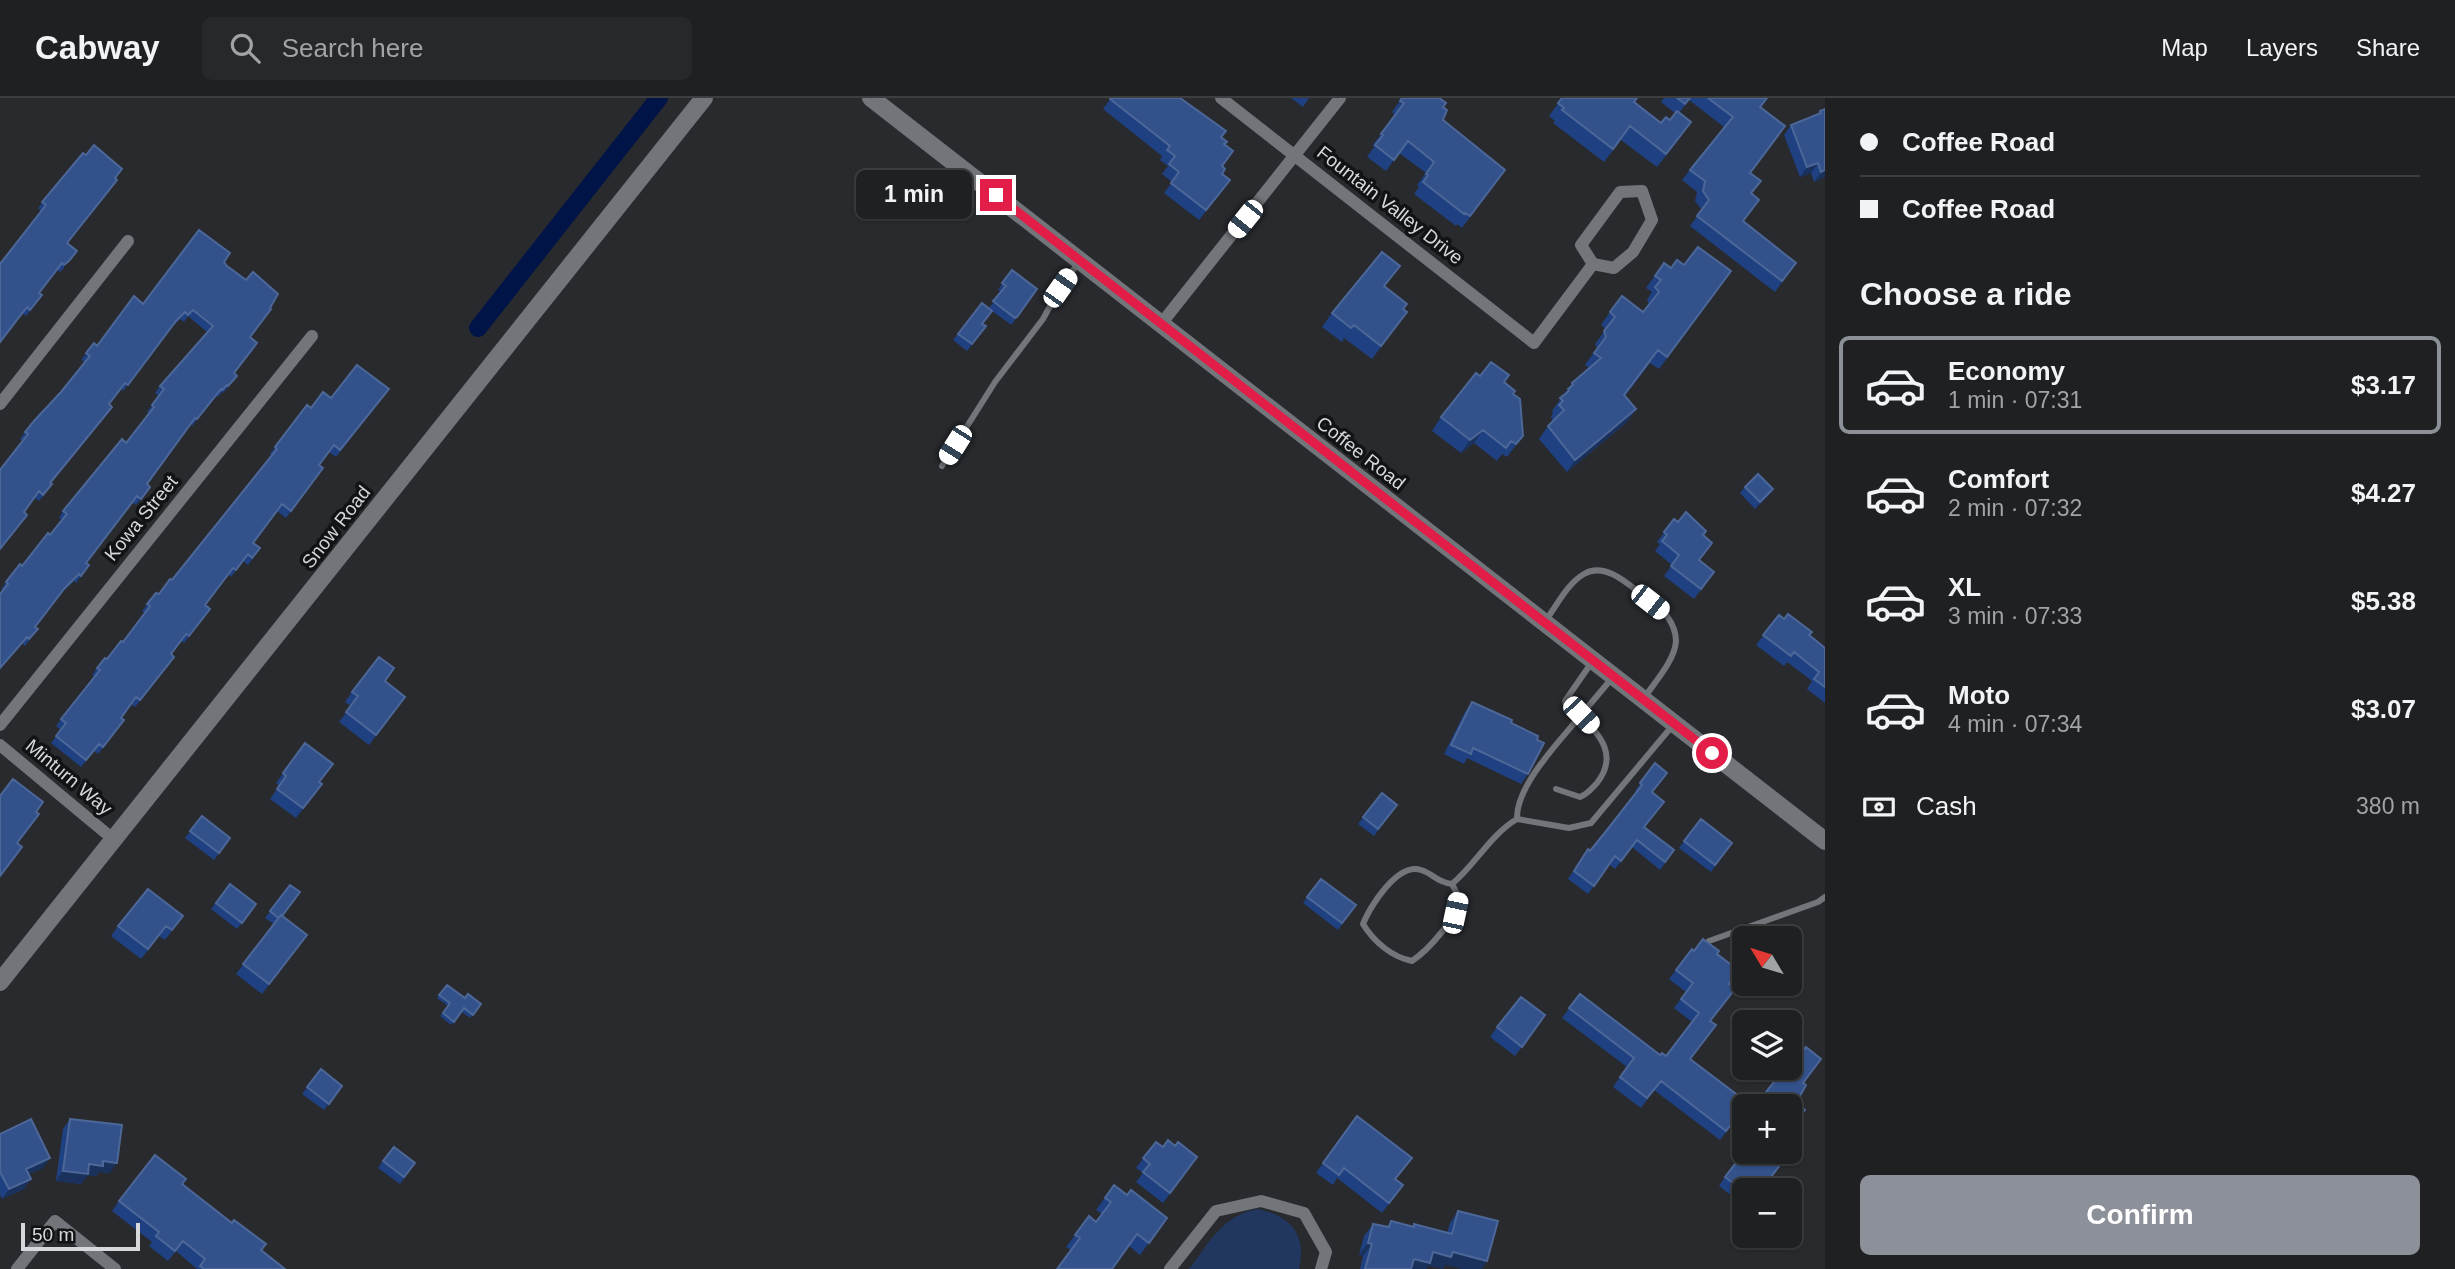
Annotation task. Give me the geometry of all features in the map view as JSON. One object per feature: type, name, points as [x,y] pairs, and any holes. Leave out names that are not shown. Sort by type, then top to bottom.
[{"type":"main road","name":"Snow Road","points":[[0,982],[704,98]]},
{"type":"main road","name":"Coffee Road","points":[[871,98],[1825,841]]},
{"type":"street","name":"Fountain Valley Drive","points":[[1221,98],[1534,343],[1593,264]]},
{"type":"street","points":[[1161,324],[1340,98]]},
{"type":"street","points":[[1642,191],[1652,220],[1633,252],[1614,268],[1593,264],[1581,245],[1620,192],[1642,191]]},
{"type":"street","points":[[0,404],[128,241]]},
{"type":"street","name":"Kowa Street","points":[[0,724],[312,336]]},
{"type":"street","name":"Minturn Way","points":[[0,745],[113,839]]},
{"type":"street","points":[[1170,1269],[1216,1211],[1261,1201],[1304,1213],[1326,1252],[1321,1269]]},
{"type":"street","points":[[17,1269],[54,1221],[115,1269]]},
{"type":"lane","points":[[942,466],[995,382],[1042,319],[1080,261]]},
{"type":"lane","points":[[1544,622],[1584,574],[1595,570],[1608,572],[1630,586],[1665,614],[1674,628],[1676,643],[1671,658],[1643,699]]},
{"type":"lane","points":[[1556,789],[1580,797],[1588,793],[1603,775],[1607,761],[1599,733],[1581,715],[1573,714],[1566,708],[1565,701],[1593,660]]},
{"type":"lane","points":[[1517,819],[1517,806],[1524,791],[1614,676]]},
{"type":"lane","points":[[1452,884],[1458,898],[1455,913],[1425,952],[1412,961],[1400,959],[1370,936],[1363,924],[1368,912],[1397,876],[1409,869],[1422,870],[1438,882],[1452,884],[1463,875],[1501,829],[1517,819],[1569,828],[1591,823],[1675,724]]},
{"type":"lane","points":[[1709,941],[1818,902],[1825,897]]},
{"type":"shaded area","points":[[1258,1209],[1288,1222],[1294,1229],[1301,1246],[1299,1269],[1189,1269],[1226,1224],[1235,1217]]},
{"type":"building","points":[[1111,98],[1180,98],[1226,131],[1221,137],[1227,142],[1224,144],[1233,151],[1222,166],[1225,169],[1222,174],[1230,180],[1206,210],[1171,183],[1179,172],[1169,164],[1175,156],[1167,150],[1170,146]]},
{"type":"building","points":[[1402,98],[1439,98],[1446,103],[1443,107],[1447,110],[1443,120],[1505,170],[1470,216],[1423,182],[1434,162],[1408,141],[1394,160],[1375,145],[1404,103],[1400,101]]},
{"type":"building","points":[[1562,98],[1637,98],[1634,102],[1661,123],[1666,117],[1670,120],[1677,111],[1691,122],[1666,154],[1630,126],[1613,149],[1562,110],[1564,108],[1558,103]]},
{"type":"building","points":[[1677,98],[1690,98],[1685,104]]},
{"type":"building","points":[[1708,98],[1767,98],[1760,107],[1785,126],[1750,173],[1761,181],[1751,193],[1759,200],[1743,221],[1796,263],[1782,281],[1697,216],[1709,200],[1703,191],[1705,181],[1690,170],[1733,117]]},
{"type":"building","points":[[1825,109],[1825,170],[1821,172],[1818,163],[1807,167],[1791,125]]},
{"type":"building","points":[[94,145],[122,169],[115,178],[117,180],[67,243],[77,251],[64,265],[62,263],[39,293],[42,295],[30,310],[27,307],[0,342],[0,264],[46,205],[42,202],[83,153],[86,155]]},
{"type":"building","points":[[199,230],[230,253],[224,262],[227,266],[246,280],[253,272],[278,294],[271,309],[250,337],[257,343],[234,373],[237,376],[221,389],[197,419],[195,418],[147,484],[150,487],[141,499],[137,496],[86,563],[89,565],[81,576],[79,574],[64,589],[35,627],[38,629],[29,639],[27,637],[0,668],[0,594],[8,584],[6,582],[48,533],[50,535],[67,514],[63,511],[122,439],[126,443],[154,407],[152,405],[164,389],[160,386],[213,326],[193,310],[188,315],[185,312],[176,321],[128,385],[125,383],[109,404],[112,407],[50,483],[52,484],[43,495],[39,491],[24,512],[27,515],[0,549],[0,470],[28,434],[25,432],[90,356],[86,353],[94,343],[97,346],[134,296],[143,304]]},
{"type":"building","points":[[1698,247],[1731,271],[1667,357],[1658,350],[1624,395],[1636,409],[1575,460],[1548,426],[1564,410],[1559,405],[1563,401],[1560,398],[1569,391],[1572,383],[1601,358],[1594,353],[1606,337],[1604,331],[1615,317],[1610,312],[1622,296],[1643,312],[1659,292],[1655,287],[1661,280],[1655,276],[1664,263],[1671,268],[1677,260],[1684,265]]},
{"type":"building","points":[[1382,252],[1400,266],[1384,286],[1407,304],[1403,309],[1407,312],[1381,346],[1354,325],[1351,328],[1332,313]]},
{"type":"building","points":[[1012,270],[1037,289],[1015,318],[993,301],[1006,286],[1002,283]]},
{"type":"building","points":[[982,303],[992,311],[982,324],[986,326],[972,344],[958,334]]},
{"type":"building","points":[[1491,362],[1509,375],[1504,382],[1520,399],[1523,436],[1516,444],[1511,441],[1506,448],[1483,430],[1470,440],[1441,417],[1476,373],[1480,376]]},
{"type":"building","points":[[357,365],[389,389],[340,450],[334,445],[319,465],[323,468],[291,511],[282,504],[253,543],[260,548],[252,558],[248,554],[236,570],[233,568],[205,605],[210,609],[171,654],[174,657],[140,700],[136,697],[121,718],[124,720],[103,747],[99,744],[86,760],[56,736],[66,723],[61,719],[100,670],[97,668],[121,641],[123,642],[150,606],[147,604],[170,579],[172,580],[277,449],[275,447],[307,405],[311,408],[323,392],[331,398]]},
{"type":"building","points":[[1758,474],[1773,489],[1760,502],[1745,487]]},
{"type":"building","points":[[1686,512],[1706,531],[1703,535],[1712,543],[1699,560],[1714,572],[1701,589],[1671,566],[1679,555],[1662,541],[1667,535],[1664,532],[1674,519],[1678,522]]},
{"type":"building","points":[[1788,614],[1812,632],[1809,635],[1825,648],[1825,687],[1814,679],[1819,672],[1794,652],[1791,656],[1763,635],[1779,615],[1784,619]]},
{"type":"building","points":[[379,657],[394,668],[385,681],[405,697],[376,735],[346,712],[358,696],[352,692]]},
{"type":"building","points":[[1472,702],[1512,720],[1511,723],[1538,736],[1537,740],[1544,743],[1528,774],[1473,748],[1471,754],[1451,745]]},
{"type":"building","points":[[305,743],[333,764],[319,782],[322,784],[303,808],[277,789],[286,776],[283,773]]},
{"type":"building","points":[[1655,763],[1667,773],[1652,792],[1664,802],[1644,827],[1674,850],[1665,862],[1637,840],[1621,861],[1615,856],[1594,886],[1574,871],[1588,849],[1590,851],[1642,785],[1640,783]]},
{"type":"building","points":[[13,779],[43,802],[36,812],[39,814],[17,843],[22,847],[0,876],[0,796]]},
{"type":"building","points":[[1382,793],[1397,805],[1378,829],[1363,817]]},
{"type":"building","points":[[202,816],[230,838],[219,853],[190,831]]},
{"type":"building","points":[[1701,819],[1732,843],[1715,865],[1684,841]]},
{"type":"building","points":[[1321,879],[1356,905],[1342,923],[1307,897]]},
{"type":"building","points":[[230,884],[256,904],[242,923],[216,903]]},
{"type":"building","points":[[290,885],[300,892],[278,918],[270,911]]},
{"type":"building","points":[[148,889],[183,916],[172,930],[166,926],[148,949],[118,926]]},
{"type":"building","points":[[281,915],[307,935],[269,984],[243,964]]},
{"type":"building","points":[[1703,939],[1732,965],[1732,979],[1729,984],[1732,993],[1710,1021],[1716,1025],[1690,1059],[1736,1094],[1732,1094],[1732,1123],[1726,1131],[1661,1081],[1647,1098],[1620,1077],[1634,1058],[1569,1008],[1580,994],[1660,1055],[1662,1053],[1666,1056],[1699,1013],[1681,999],[1693,983],[1676,970],[1692,949],[1694,951]]},
{"type":"building","points":[[447,985],[465,998],[468,994],[481,1004],[473,1015],[464,1008],[454,1022],[443,1013],[450,1003],[439,995]]},
{"type":"building","points":[[1521,997],[1545,1015],[1522,1047],[1497,1027]]},
{"type":"building","points":[[1806,1047],[1821,1059],[1803,1083],[1806,1085],[1801,1094],[1764,1094],[1775,1080],[1802,1080],[1802,1052]]},
{"type":"building","points":[[321,1069],[342,1086],[329,1104],[307,1087]]},
{"type":"building","points":[[1357,1116],[1412,1158],[1395,1179],[1403,1185],[1389,1203],[1344,1168],[1339,1175],[1323,1163]]},
{"type":"building","points":[[31,1119],[50,1158],[26,1169],[31,1179],[9,1189],[0,1172],[0,1134]]},
{"type":"building","points":[[70,1119],[122,1125],[117,1163],[103,1161],[103,1166],[89,1164],[88,1174],[63,1171]]},
{"type":"building","points":[[1168,1140],[1175,1146],[1178,1142],[1197,1157],[1170,1193],[1143,1172],[1150,1164],[1143,1158],[1156,1142],[1163,1147]]},
{"type":"building","points":[[394,1147],[415,1163],[404,1177],[383,1161]]},
{"type":"building","points":[[155,1155],[186,1179],[182,1184],[232,1223],[234,1220],[266,1244],[261,1250],[285,1269],[204,1269],[200,1266],[205,1259],[183,1241],[175,1251],[156,1236],[159,1232],[119,1201]]},
{"type":"building","points":[[1735,1164],[1781,1164],[1770,1178],[1732,1178],[1732,1182],[1725,1177]]},
{"type":"building","points":[[1114,1185],[1127,1195],[1131,1190],[1167,1218],[1149,1243],[1137,1234],[1112,1269],[1057,1269],[1080,1238],[1075,1235],[1089,1216],[1096,1222],[1111,1202],[1105,1198]]},
{"type":"building","points":[[1458,1211],[1498,1221],[1487,1261],[1453,1252],[1451,1257],[1433,1252],[1430,1263],[1414,1259],[1411,1269],[1365,1269],[1372,1244],[1368,1243],[1373,1224],[1389,1227],[1391,1221],[1452,1234]]},
{"type":"waterway","points":[[478,328],[659,98]]},
{"type":"route","points":[[996,195],[1712,753]]}]
